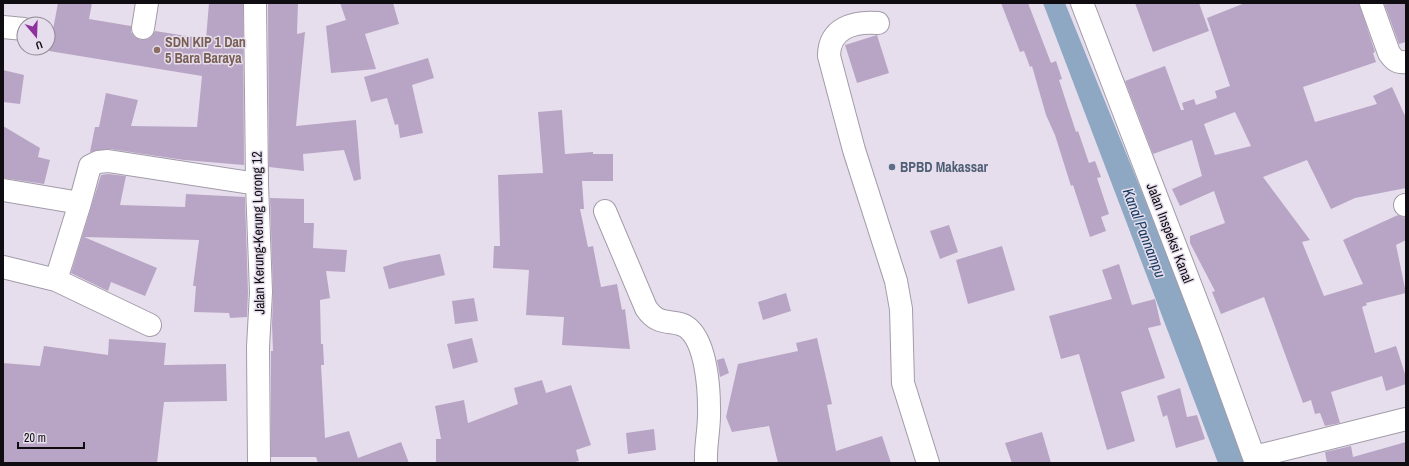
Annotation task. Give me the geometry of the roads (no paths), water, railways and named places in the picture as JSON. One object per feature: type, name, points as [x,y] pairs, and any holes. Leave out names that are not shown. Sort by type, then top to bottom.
[{"type":"street","points":[[143,28],[147,3]]},
{"type":"street","name":"Jalan Kerung-Kerung Lorong 12","points":[[256,3],[257,184],[261,292],[258,347],[259,463]]},
{"type":"street","name":"Jalan Inspeksi Kanal","points":[[1082,3],[1210,336],[1255,460]]},
{"type":"street","points":[[1371,3],[1389,53],[1393,60],[1406,62]]},
{"type":"street","points":[[878,23],[861,23],[843,29],[836,34],[830,46],[829,56],[854,150],[896,281],[901,309],[903,384],[928,463]]},
{"type":"street","points":[[3,27],[16,28]]},
{"type":"street","points":[[56,280],[90,166],[98,162],[108,161],[257,184]]},
{"type":"street","points":[[3,190],[80,203]]},
{"type":"street","points":[[605,211],[646,308],[651,316],[658,321],[681,324],[690,329],[698,342],[704,363],[710,409],[706,463]]},
{"type":"street","points":[[3,267],[56,280],[150,325]]},
{"type":"street","points":[[1255,460],[1406,419]]},
{"type":"water","name":"Kanal Pannampu","points":[[1043,3],[1065,3],[1252,463],[1218,463]]},
{"type":"place","name":"SDN KIP 1 Dan 5 Bara Baraya","points":[[157,50]]},
{"type":"place","name":"BPBD Makassar","points":[[892,167]]}]
